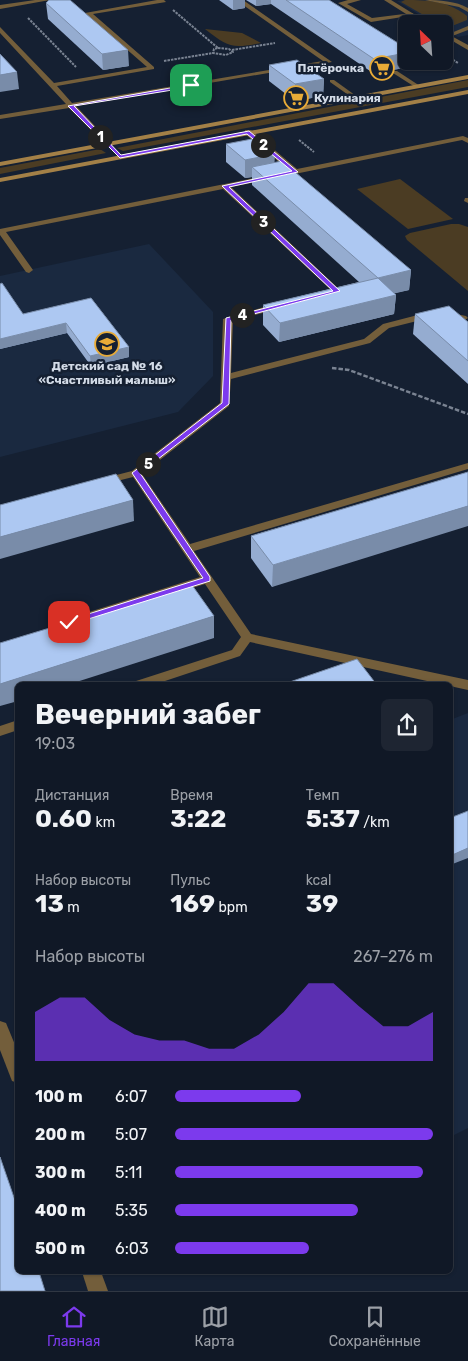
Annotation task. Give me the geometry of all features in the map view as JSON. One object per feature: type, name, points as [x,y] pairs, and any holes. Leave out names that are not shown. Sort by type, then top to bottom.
[{"type":"main road","points":[[0,164],[468,77]]},
{"type":"main road","points":[[0,180],[468,92]]},
{"type":"main road","points":[[107,144],[120,157]]},
{"type":"street","points":[[0,7],[47,0]]},
{"type":"street","points":[[116,0],[125,8]]},
{"type":"street","points":[[0,117],[329,62],[239,0]]},
{"type":"street","points":[[358,0],[341,3],[371,20],[398,17]]},
{"type":"street","points":[[387,0],[412,15]]},
{"type":"street","points":[[428,0],[464,5],[468,10]]},
{"type":"street","points":[[52,85],[152,68],[88,13],[161,1]]},
{"type":"street","points":[[453,33],[468,28]]},
{"type":"street","points":[[0,29],[107,144]]},
{"type":"street","points":[[453,40],[468,48]]},
{"type":"street","points":[[310,65],[320,72]]},
{"type":"street","points":[[395,72],[417,86]]},
{"type":"street","points":[[332,81],[356,98]]},
{"type":"street","points":[[248,132],[296,172]]},
{"type":"street","points":[[29,270],[0,231],[463,138],[468,141]]},
{"type":"street","points":[[225,186],[337,291],[310,298]]},
{"type":"street","points":[[90,485],[136,473],[226,404],[228,319],[291,303]]},
{"type":"street","points":[[226,377],[367,341],[386,326],[437,313],[466,318]]},
{"type":"street","points":[[187,549],[468,466]]},
{"type":"street","points":[[136,473],[247,637],[468,685]]},
{"type":"street","points":[[66,624],[207,579]]},
{"type":"street","points":[[147,682],[236,653],[247,637]]},
{"type":"street","points":[[0,731],[15,726]]},
{"type":"street","points":[[0,1028],[15,1067]]},
{"type":"street","points":[[92,1274],[98,1291]]},
{"type":"path","points":[[161,1],[218,48],[232,50],[295,40]]},
{"type":"path","points":[[15,5],[89,79]]},
{"type":"path","points":[[212,53],[214,49],[218,48]]},
{"type":"path","points":[[146,64],[212,53],[226,55],[232,53],[232,50]]},
{"type":"path","points":[[330,368],[349,370],[468,414]]},
{"type":"shaded area","points":[[405,0],[430,1],[445,4],[467,16],[467,20],[453,26],[453,15],[423,15],[401,2]]},
{"type":"shaded area","points":[[468,0],[468,35],[458,37],[453,34],[453,15],[420,15],[397,1]]},
{"type":"shaded area","points":[[205,29],[242,33],[261,43],[243,46],[230,45],[219,40]]},
{"type":"shaded area","points":[[468,80],[468,87],[123,151],[117,148]]},
{"type":"shaded area","points":[[100,149],[106,153],[0,174],[0,168]]},
{"type":"shaded area","points":[[400,179],[453,219],[408,229],[357,189]]},
{"type":"shaded area","points":[[451,224],[468,227],[468,291],[407,240],[405,236],[410,233]]},
{"type":"shaded area","name":"Детский сад № 16 «Счастливый малыш»","points":[[149,244],[213,312],[213,376],[178,412],[0,457],[0,276]]},
{"type":"shaded area","points":[[468,713],[468,1128],[453,1136],[453,719]]},
{"type":"building","points":[[49,0],[70,0],[128,50],[102,54],[46,3]]},
{"type":"building","points":[[286,0],[329,0],[398,43],[398,54],[374,59]]},
{"type":"building","points":[[0,54],[17,72],[0,75]]},
{"type":"building","points":[[297,60],[324,79],[295,84],[269,65]]},
{"type":"building","points":[[252,139],[275,154],[245,160],[226,144]]},
{"type":"building","points":[[282,161],[411,270],[378,278],[252,167]]},
{"type":"building","points":[[378,278],[396,295],[280,323],[263,305]]},
{"type":"building","points":[[2,283],[23,314],[91,298],[129,347],[90,356],[66,323],[0,339],[0,284]]},
{"type":"building","points":[[449,306],[468,322],[468,361],[415,314]]},
{"type":"building","points":[[468,472],[468,506],[273,565],[251,536]]},
{"type":"building","points":[[116,474],[133,500],[0,537],[0,505]]},
{"type":"building","points":[[192,585],[214,616],[0,684],[0,643]]},
{"type":"building","points":[[357,659],[375,682],[290,682]]},
{"type":"building","points":[[468,811],[468,848],[453,855],[453,817]]},
{"type":"building","points":[[0,1157],[15,1200],[15,1274],[40,1274],[45,1291],[0,1291]]},
{"type":"place","name":"Пятёрочка","points":[[382,68]]},
{"type":"place","name":"Кулинария","points":[[296,98]]},
{"type":"place","name":"Детский сад № 16 «Счастливый малыш»","points":[[107,344]]},
{"type":"route","points":[[69,622],[207,579],[136,473],[226,404],[228,319],[337,291],[225,186],[296,172],[248,132],[120,157],[71,106],[191,85]]}]
